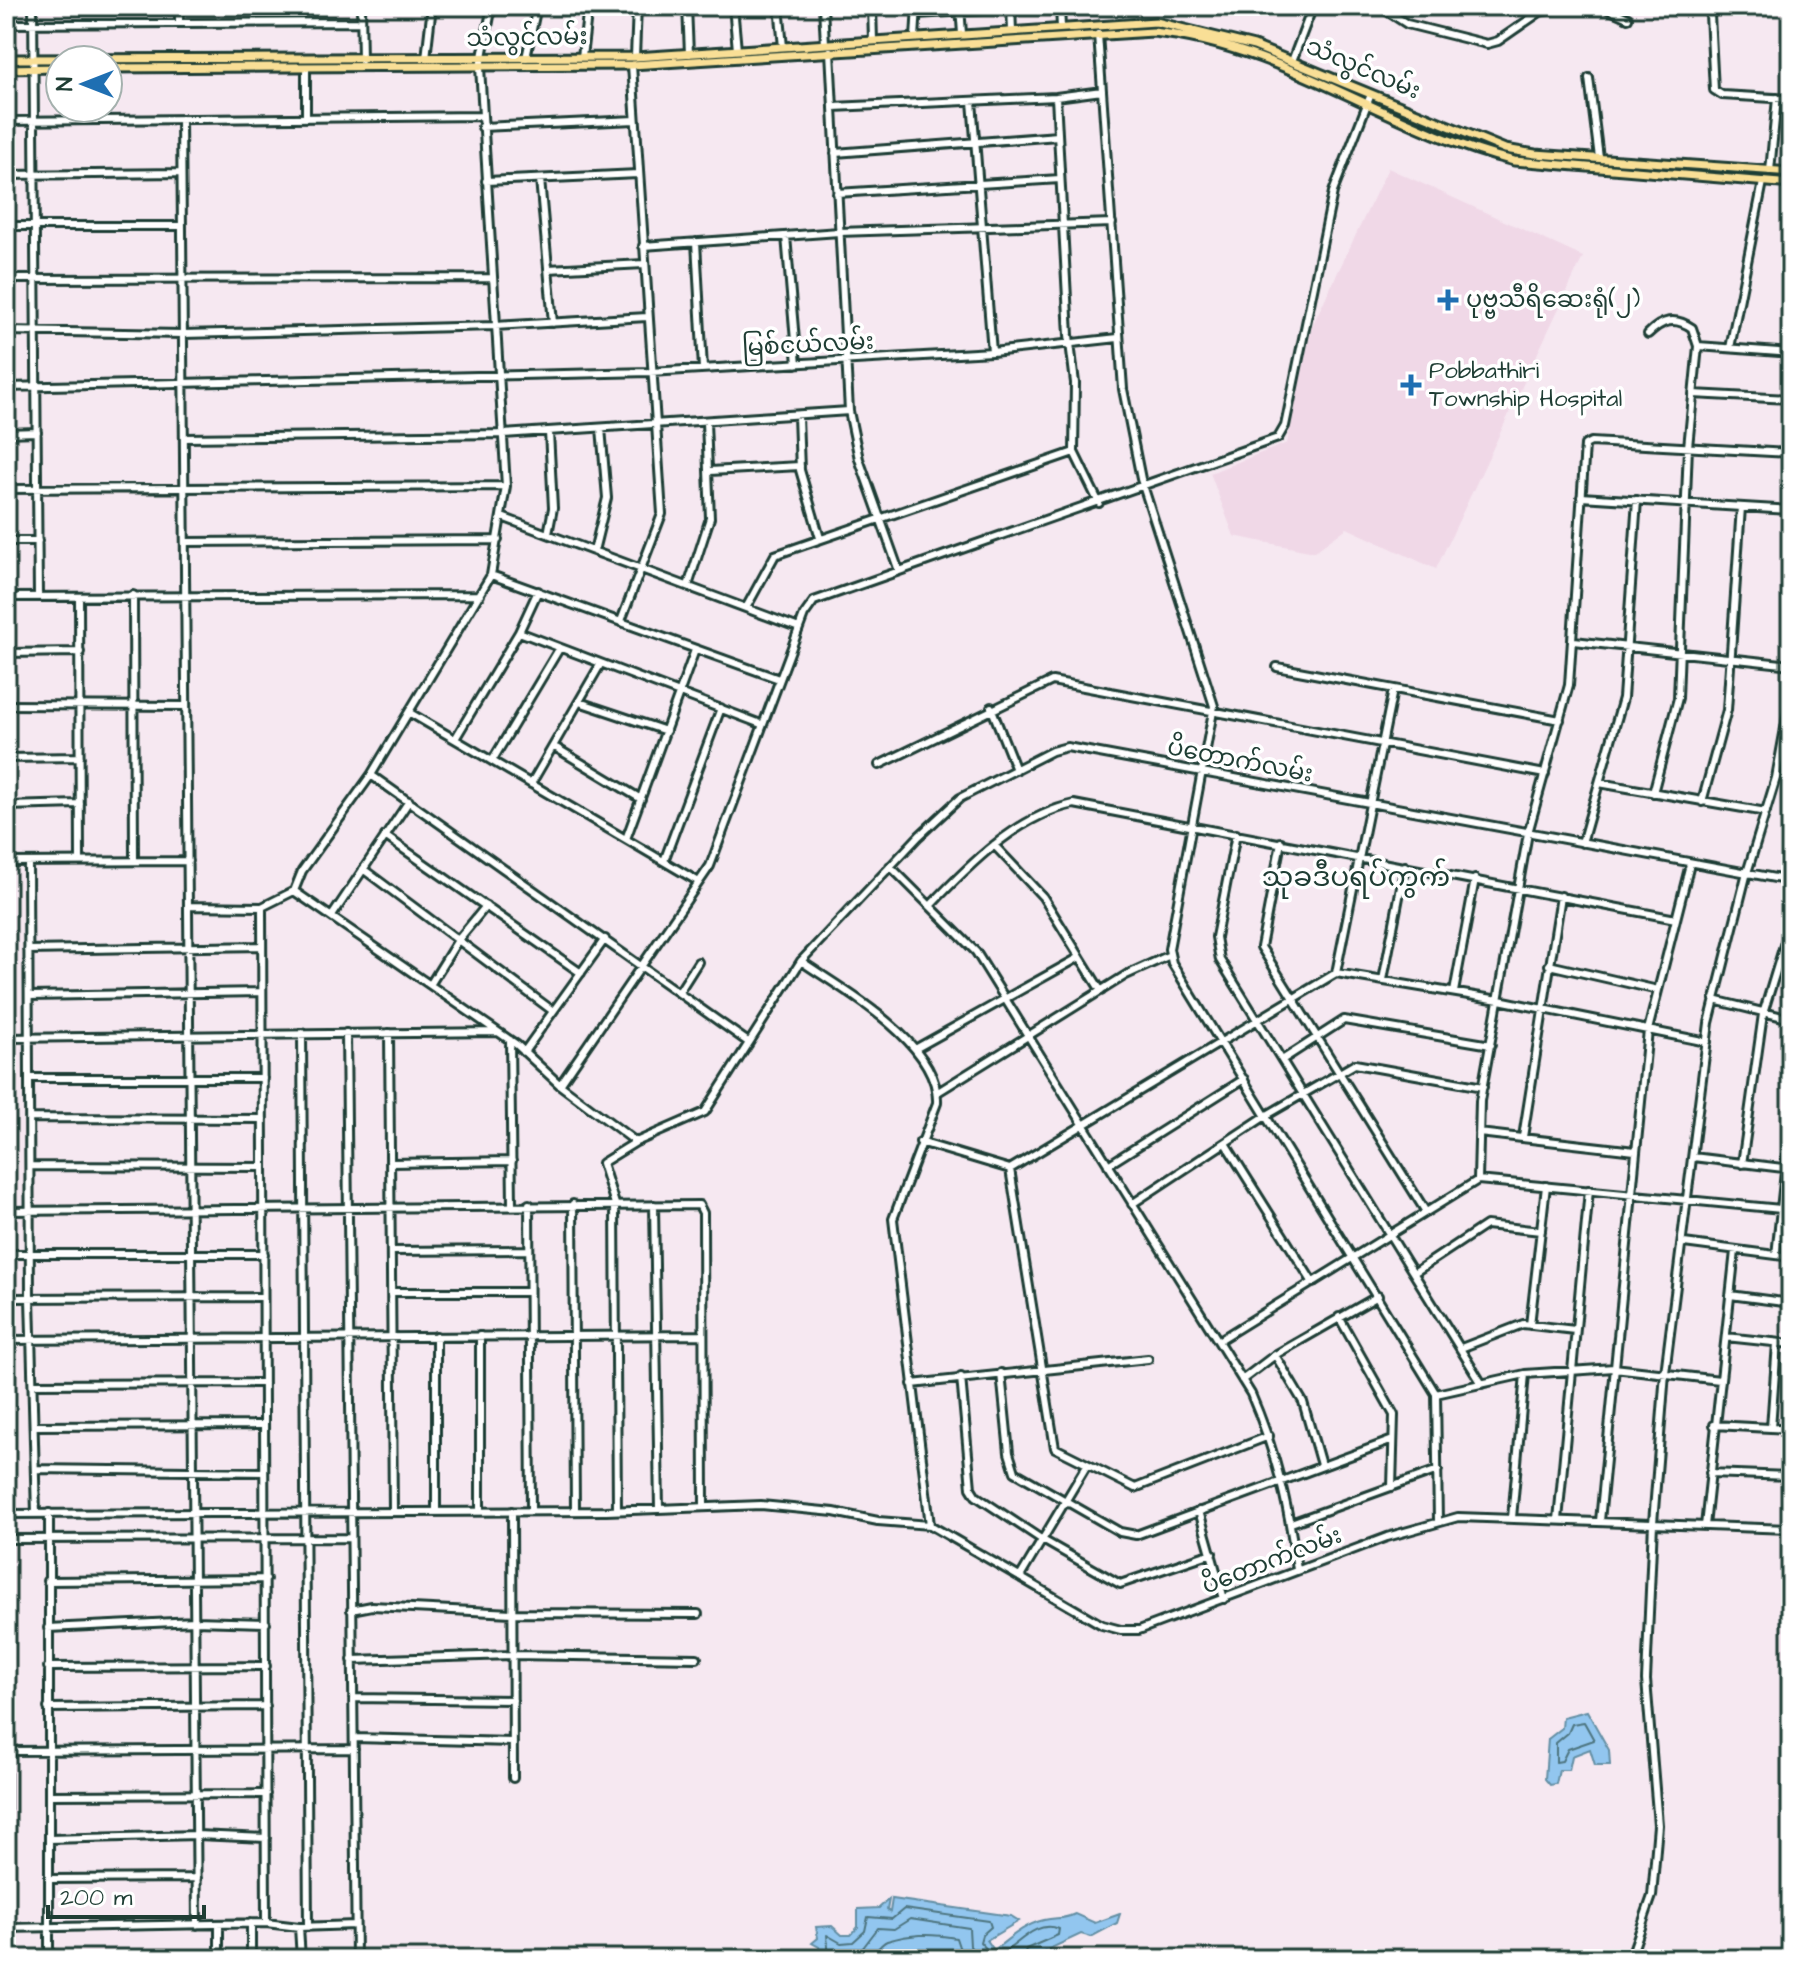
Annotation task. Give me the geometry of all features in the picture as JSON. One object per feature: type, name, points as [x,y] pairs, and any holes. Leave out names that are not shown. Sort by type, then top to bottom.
[{"type":"main road","name":"သံလွင်လမ်း","points":[[6,69],[33,63],[634,61],[962,34],[1156,22],[1292,61],[1474,151],[1514,161],[1763,182]]},
{"type":"main road","name":"သံလွင်လမ်း","points":[[124,68],[306,67],[426,58],[481,63],[582,57],[634,61],[783,47],[1153,32],[1217,40],[1505,149],[1791,172]]},
{"type":"main road","name":"သံလွင်လမ်း","points":[[6,59],[44,65]]},
{"type":"main road","points":[[1763,182],[1791,184]]},
{"type":"street","points":[[33,6],[38,597]]},
{"type":"street","points":[[179,6],[179,23]]},
{"type":"street","points":[[361,6],[362,63]]},
{"type":"street","points":[[426,58],[432,6]]},
{"type":"street","points":[[188,906],[262,907],[294,891],[302,871],[371,775],[410,713],[491,575],[506,486],[481,116],[481,63],[492,6]]},
{"type":"street","points":[[526,58],[537,6]]},
{"type":"street","points":[[582,57],[588,6]]},
{"type":"street","points":[[621,621],[662,514],[653,425],[635,120],[637,6]]},
{"type":"street","points":[[687,6],[689,54]]},
{"type":"street","points":[[733,6],[737,50]]},
{"type":"street","points":[[779,6],[783,47]]},
{"type":"street","points":[[823,6],[833,107],[849,411],[859,459],[899,571]]},
{"type":"street","points":[[872,6],[873,41]]},
{"type":"street","points":[[915,38],[917,6]]},
{"type":"street","points":[[917,14],[960,9],[1050,6]]},
{"type":"street","points":[[1060,6],[1061,28]]},
{"type":"street","points":[[1292,61],[1313,6]]},
{"type":"street","points":[[1379,6],[1407,24],[1487,44],[1498,41],[1540,12],[1567,6]]},
{"type":"street","points":[[1601,6],[1628,18]]},
{"type":"street","points":[[1718,6],[1710,15],[1714,90],[1722,95],[1791,99]]},
{"type":"street","points":[[1789,6],[1791,21]]},
{"type":"street","points":[[1011,8],[1012,31]]},
{"type":"street","points":[[960,9],[962,34]]},
{"type":"street","points":[[6,24],[361,22]]},
{"type":"street","points":[[1098,34],[1123,389],[1144,487],[1213,712],[1170,955],[1436,1394],[1438,1521]]},
{"type":"street","points":[[306,67],[306,117]]},
{"type":"street","points":[[1589,78],[1599,158]]},
{"type":"street","points":[[833,107],[1056,97],[1102,91]]},
{"type":"street","points":[[1056,97],[1072,341],[1074,452],[1099,503]]},
{"type":"street","points":[[560,1085],[710,866],[761,724],[799,628],[814,601],[1278,438],[1285,426],[1333,192],[1368,98]]},
{"type":"street","points":[[1770,171],[1777,98]]},
{"type":"street","points":[[972,101],[992,352]]},
{"type":"street","points":[[6,121],[481,116]]},
{"type":"street","points":[[181,119],[197,1925]]},
{"type":"street","points":[[482,127],[635,120]]},
{"type":"street","points":[[835,153],[1058,136]]},
{"type":"street","points":[[6,175],[181,173]]},
{"type":"street","points":[[486,181],[638,174]]},
{"type":"street","points":[[540,179],[553,323]]},
{"type":"street","points":[[837,193],[1060,179]]},
{"type":"street","points":[[1730,348],[1763,182]]},
{"type":"street","points":[[643,246],[839,232],[1112,223]]},
{"type":"street","points":[[6,226],[182,226]]},
{"type":"street","points":[[786,236],[797,364]]},
{"type":"street","points":[[696,242],[703,369]]},
{"type":"street","points":[[548,269],[644,264]]},
{"type":"street","points":[[6,279],[492,278]]},
{"type":"street","points":[[6,331],[183,334],[495,326],[647,317]]},
{"type":"street","points":[[1648,334],[1663,321],[1676,320],[1692,328],[1698,346],[1688,447],[1677,652],[1678,698],[1653,793]]},
{"type":"street","name":"မြစ်ငယ်လမ်း","points":[[6,387],[498,378],[650,372],[992,352],[1118,338]]},
{"type":"street","points":[[1698,346],[1791,353]]},
{"type":"street","points":[[1693,394],[1791,399]]},
{"type":"street","points":[[184,438],[503,434],[849,411]]},
{"type":"street","points":[[798,416],[800,466],[820,538]]},
{"type":"street","points":[[688,586],[710,518],[706,422]]},
{"type":"street","points":[[594,551],[607,498],[601,428]]},
{"type":"street","points":[[6,433],[37,432]]},
{"type":"street","points":[[548,534],[553,508],[549,432]]},
{"type":"street","points":[[1478,1180],[1483,1087],[1528,833],[1560,720],[1574,641],[1584,448],[1591,442],[1791,453]]},
{"type":"street","points":[[746,608],[775,555],[879,516],[1074,452]]},
{"type":"street","points":[[710,471],[800,466]]},
{"type":"street","points":[[6,489],[506,486]]},
{"type":"street","points":[[1581,497],[1791,510]]},
{"type":"street","points":[[1582,843],[1623,698],[1637,500]]},
{"type":"street","points":[[1702,802],[1727,710],[1741,507]]},
{"type":"street","points":[[502,517],[799,628]]},
{"type":"street","points":[[185,542],[498,540]]},
{"type":"street","points":[[6,541],[38,541]]},
{"type":"street","points":[[491,575],[779,679]]},
{"type":"street","points":[[455,739],[519,632],[538,591]]},
{"type":"street","points":[[133,595],[134,861]]},
{"type":"street","points":[[6,597],[480,595]]},
{"type":"street","points":[[79,597],[80,861]]},
{"type":"street","points":[[519,632],[761,724]]},
{"type":"street","points":[[1574,641],[1791,665]]},
{"type":"street","points":[[492,761],[559,649]]},
{"type":"street","points":[[626,839],[695,650]]},
{"type":"street","points":[[6,653],[80,652]]},
{"type":"street","points":[[531,784],[600,665]]},
{"type":"street","points":[[1277,667],[1560,720]]},
{"type":"street","points":[[879,765],[991,707],[1052,681],[1545,774]]},
{"type":"street","points":[[1336,973],[1373,804],[1393,690]]},
{"type":"street","points":[[1630,1959],[1652,1896],[1658,1825],[1646,1680],[1653,1523],[1665,1373],[1684,1243],[1707,1042],[1714,1000],[1782,750],[1791,695]]},
{"type":"street","points":[[579,702],[666,731]]},
{"type":"street","points":[[6,705],[186,706]]},
{"type":"street","points":[[991,707],[1016,770]]},
{"type":"street","points":[[664,861],[721,708]]},
{"type":"street","points":[[410,713],[699,882]]},
{"type":"street","points":[[553,746],[641,799]]},
{"type":"street","name":"ပိတောက်လမ်း","points":[[615,1204],[602,1163],[636,1142],[705,1112],[801,961],[890,866],[960,798],[1067,747],[1746,876],[1791,881]]},
{"type":"street","points":[[1782,750],[1791,751]]},
{"type":"street","points":[[6,758],[80,757]]},
{"type":"street","points":[[371,775],[748,1042]]},
{"type":"street","points":[[1599,783],[1766,812]]},
{"type":"street","points":[[332,916],[409,801]]},
{"type":"street","points":[[6,806],[80,804]]},
{"type":"street","points":[[930,906],[994,845],[1057,808],[1074,804],[1676,919]]},
{"type":"street","points":[[1236,834],[1215,946],[1220,960],[1392,1233],[1482,1384]]},
{"type":"street","points":[[385,836],[581,973]]},
{"type":"street","points":[[1281,842],[1261,947],[1426,1212]]},
{"type":"street","points":[[994,845],[1043,897],[1101,991]]},
{"type":"street","points":[[6,862],[188,861]]},
{"type":"street","points":[[28,862],[30,1298],[36,1514]]},
{"type":"street","points":[[1600,1521],[1648,1030],[1690,864]]},
{"type":"street","points":[[890,866],[976,952],[1242,1380],[1269,1436],[1282,1479],[1297,1570]]},
{"type":"street","points":[[1383,980],[1405,866]]},
{"type":"street","points":[[363,869],[553,1011]]},
{"type":"street","points":[[1454,992],[1475,879]]},
{"type":"street","points":[[294,891],[510,1040],[560,1085],[636,1142]]},
{"type":"street","points":[[1523,1137],[1561,896]]},
{"type":"street","points":[[430,985],[458,940],[486,906]]},
{"type":"street","points":[[262,907],[266,1923]]},
{"type":"street","points":[[1742,1164],[1763,1014],[1791,922]]},
{"type":"street","points":[[524,1052],[605,939]]},
{"type":"street","points":[[28,950],[262,946]]},
{"type":"street","points":[[938,1092],[1101,991],[1170,955]]},
{"type":"street","points":[[915,1049],[1080,957]]},
{"type":"street","points":[[801,961],[884,1019],[915,1049],[938,1092],[937,1103],[893,1219],[930,1525]]},
{"type":"street","points":[[679,992],[698,962]]},
{"type":"street","points":[[1549,965],[1658,990]]},
{"type":"street","points":[[920,1142],[1010,1169],[1336,973],[1499,1000],[1707,1042]]},
{"type":"street","points":[[29,996],[261,992]]},
{"type":"street","points":[[1714,1000],[1791,1019]]},
{"type":"street","points":[[1282,1060],[1344,1020],[1491,1045]]},
{"type":"street","points":[[6,1038],[498,1032]]},
{"type":"street","points":[[302,1033],[308,1536],[308,1926]]},
{"type":"street","points":[[346,1033],[350,1337],[348,1511],[356,1959]]},
{"type":"street","points":[[389,1033],[393,1511]]},
{"type":"street","points":[[510,1040],[512,1205]]},
{"type":"street","points":[[1132,1204],[1267,1115],[1355,1064],[1483,1087]]},
{"type":"street","points":[[30,1078],[263,1078]]},
{"type":"street","points":[[1108,1165],[1244,1079]]},
{"type":"street","points":[[1776,1255],[1788,1168],[1791,1117]]},
{"type":"street","points":[[30,1118],[263,1119]]},
{"type":"street","points":[[1479,1133],[1635,1151]]},
{"type":"street","points":[[1225,1143],[1313,1283]]},
{"type":"street","points":[[1693,1157],[1788,1168]]},
{"type":"street","points":[[391,1163],[512,1161]]},
{"type":"street","points":[[30,1166],[263,1167]]},
{"type":"street","points":[[1010,1169],[1045,1368],[1055,1448],[1135,1488],[1269,1436]]},
{"type":"street","points":[[1218,1341],[1478,1180],[1791,1210]]},
{"type":"street","points":[[1530,1325],[1546,1186]]},
{"type":"street","points":[[1558,1520],[1569,1373],[1589,1190]]},
{"type":"street","points":[[529,1204],[531,1511]]},
{"type":"street","points":[[6,1211],[392,1209],[529,1204],[702,1206],[704,1507]]},
{"type":"street","points":[[573,1204],[575,1511]]},
{"type":"street","points":[[615,1204],[617,1510]]},
{"type":"street","points":[[654,1205],[659,1509]]},
{"type":"street","points":[[1415,1272],[1486,1225],[1541,1231]]},
{"type":"street","points":[[1684,1243],[1791,1257]]},
{"type":"street","points":[[392,1251],[529,1250]]},
{"type":"street","points":[[1705,1526],[1735,1251]]},
{"type":"street","points":[[6,1254],[264,1254]]},
{"type":"street","points":[[392,1292],[529,1292]]},
{"type":"street","points":[[1730,1295],[1791,1303]]},
{"type":"street","points":[[1242,1380],[1275,1355],[1378,1296]]},
{"type":"street","points":[[6,1298],[262,1297]]},
{"type":"street","points":[[1339,1317],[1394,1415],[1392,1487]]},
{"type":"street","points":[[1461,1348],[1523,1324],[1575,1330]]},
{"type":"street","points":[[6,1340],[702,1335]]},
{"type":"street","points":[[436,1336],[436,1511]]},
{"type":"street","points":[[480,1336],[480,1511]]},
{"type":"street","points":[[1726,1337],[1791,1344]]},
{"type":"street","points":[[1771,1428],[1777,1343]]},
{"type":"street","points":[[1275,1355],[1303,1402],[1321,1465]]},
{"type":"street","points":[[912,1384],[1148,1359]]},
{"type":"street","points":[[1436,1394],[1525,1374],[1614,1368],[1720,1380]]},
{"type":"street","points":[[1001,1373],[1009,1453],[1015,1472],[1120,1532],[1136,1535],[1393,1440]]},
{"type":"street","points":[[1512,1518],[1525,1374]]},
{"type":"street","points":[[961,1377],[971,1488],[976,1496],[1041,1539],[1120,1584],[1212,1553]]},
{"type":"street","points":[[33,1384],[264,1383]]},
{"type":"street","points":[[34,1426],[264,1425]]},
{"type":"street","points":[[1714,1425],[1791,1429]]},
{"type":"street","points":[[1020,1577],[1063,1499],[1087,1465]]},
{"type":"street","points":[[35,1469],[264,1472]]},
{"type":"street","points":[[1291,1523],[1438,1470]]},
{"type":"street","points":[[1710,1473],[1791,1476]]},
{"type":"street","name":"ပိတောက်လမ်း","points":[[6,1514],[575,1511],[761,1505],[834,1512],[878,1521],[930,1525],[1102,1625],[1121,1630],[1139,1630],[1297,1570],[1438,1521],[1458,1517],[1791,1529]]},
{"type":"street","points":[[512,1511],[513,1778]]},
{"type":"street","points":[[1199,1511],[1224,1599]]},
{"type":"street","points":[[49,1513],[49,1959]]},
{"type":"street","points":[[6,1539],[194,1536],[349,1538]]},
{"type":"street","points":[[47,1581],[266,1579]]},
{"type":"street","points":[[351,1610],[372,1606],[512,1613],[698,1614]]},
{"type":"street","points":[[48,1628],[195,1621],[266,1623]]},
{"type":"street","points":[[352,1660],[512,1655],[697,1658]]},
{"type":"street","points":[[6,1664],[6,1926],[355,1925]]},
{"type":"street","points":[[48,1667],[266,1666]]},
{"type":"street","points":[[353,1698],[513,1700]]},
{"type":"street","points":[[48,1708],[266,1706]]},
{"type":"street","points":[[354,1738],[513,1742]]},
{"type":"street","points":[[6,1751],[354,1749]]},
{"type":"street","points":[[49,1795],[266,1794]]},
{"type":"street","points":[[49,1839],[197,1835],[266,1838]]},
{"type":"street","points":[[49,1879],[197,1878]]},
{"type":"street","points":[[251,1923],[251,1959]]},
{"type":"street","points":[[219,1924],[219,1959]]},
{"type":"street","points":[[299,1927],[301,1959]]},
{"type":"shaded area","name":"Pobbathiri Township Hospital","points":[[1388,168],[1583,257],[1436,569],[1347,528],[1314,552],[1234,536],[1210,473],[1287,443],[1312,326]]},
{"type":"water","points":[[1587,1711],[1609,1750],[1610,1765],[1595,1765],[1590,1749],[1572,1756],[1569,1770],[1559,1770],[1556,1784],[1550,1785],[1545,1779],[1548,1739],[1562,1728],[1563,1717]]},
{"type":"water","points":[[889,1899],[887,1910],[890,1912],[892,1899],[1011,1916],[1019,1921],[987,1940],[994,1950],[1036,1922],[1075,1914],[1095,1923],[1120,1914],[1117,1923],[1091,1937],[1081,1934],[1028,1959],[821,1956],[819,1947],[812,1943],[818,1938],[816,1927],[832,1926],[842,1935],[851,1935],[858,1927],[858,1909],[879,1908]]},
{"type":"place","name":"ပုဗ္ဗသီရိဆေးရုံ(၂)","points":[[1448,300]]},
{"type":"place","name":"Pobbathiri Township Hospital","points":[[1411,385]]},
{"type":"district","name":"သုခဒီပရပ်ကွက်","points":[[1356,877]]}]
